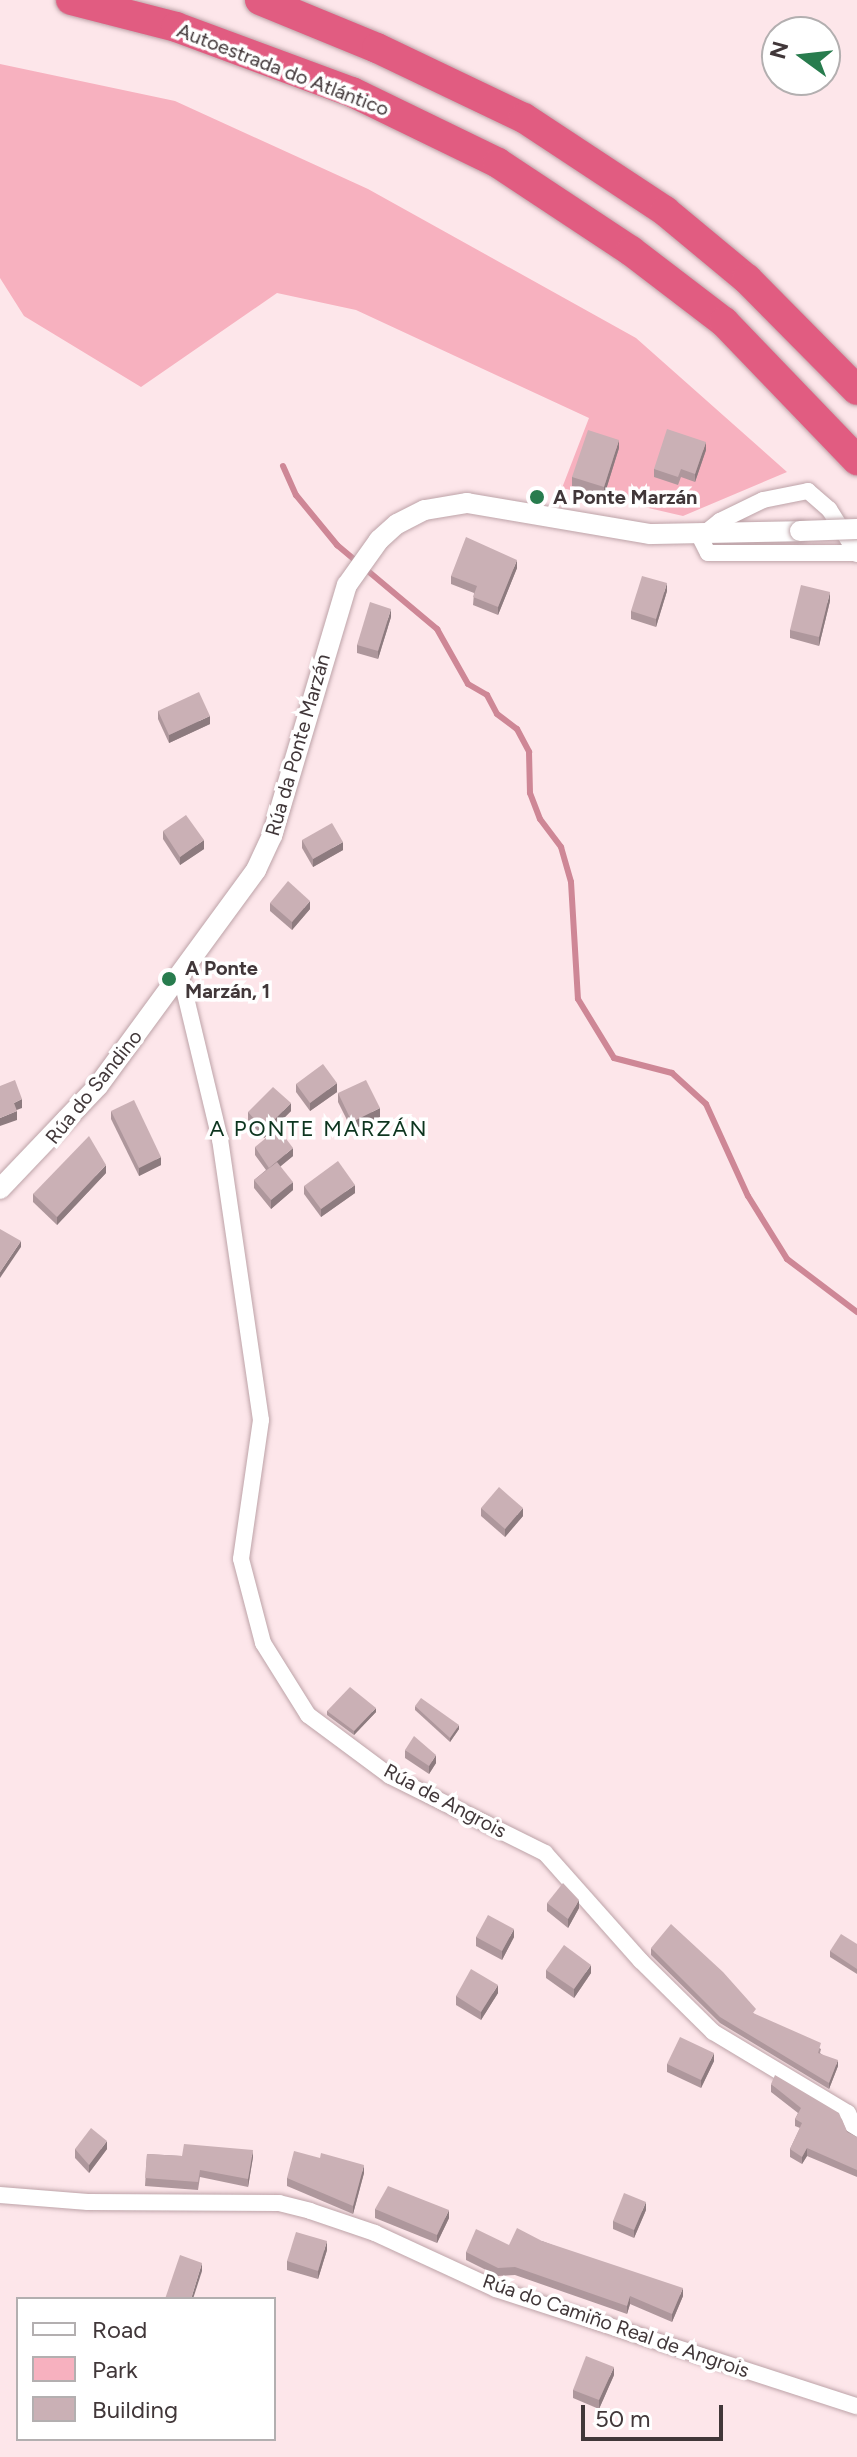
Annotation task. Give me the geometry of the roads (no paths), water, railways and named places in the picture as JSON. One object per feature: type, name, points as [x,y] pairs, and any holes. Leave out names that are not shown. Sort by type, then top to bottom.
[{"type":"highway","name":"Autoestrada do Atlántico","points":[[71,0],[176,27],[352,92],[498,163],[631,251],[724,322],[857,460]]},
{"type":"highway","points":[[260,0],[377,48],[549,135],[665,211],[735,269],[857,390]]},
{"type":"street","points":[[700,537],[720,521],[763,500],[808,491],[829,509],[856,553]]},
{"type":"street","name":"Rúa da Ponte Marzán","points":[[181,977],[266,851],[347,585],[379,540],[425,510],[481,504],[619,529],[700,537]]},
{"type":"street","points":[[700,537],[857,529]]},
{"type":"street","points":[[700,537],[708,553],[856,553]]},
{"type":"street","name":"Rúa do Sandino","points":[[0,1189],[89,1097],[181,977]]},
{"type":"street","name":"Rúa de Angrois","points":[[181,977],[220,1139],[261,1420],[241,1559],[263,1643],[308,1715],[390,1776],[545,1853],[641,1961],[713,2032],[848,2113],[857,2134]]},
{"type":"street","name":"Rúa do Camiño Real de Angrois","points":[[0,2195],[88,2202],[279,2203],[375,2233],[496,2289],[857,2406]]},
{"type":"waterway","points":[[283,466],[296,495],[337,545],[437,629],[468,684],[487,695],[497,714],[517,729],[529,752],[530,793],[540,819],[561,847],[571,882],[578,999],[614,1058],[672,1073],[706,1104],[748,1196],[787,1259],[857,1312]]},
{"type":"place","name":"A Ponte Marzán","points":[[537,497]]},
{"type":"place","name":"A Ponte Marzán, 1","points":[[169,979]]},
{"type":"district","name":"A PONTE MARZÁN","points":[[319,1129]]}]
